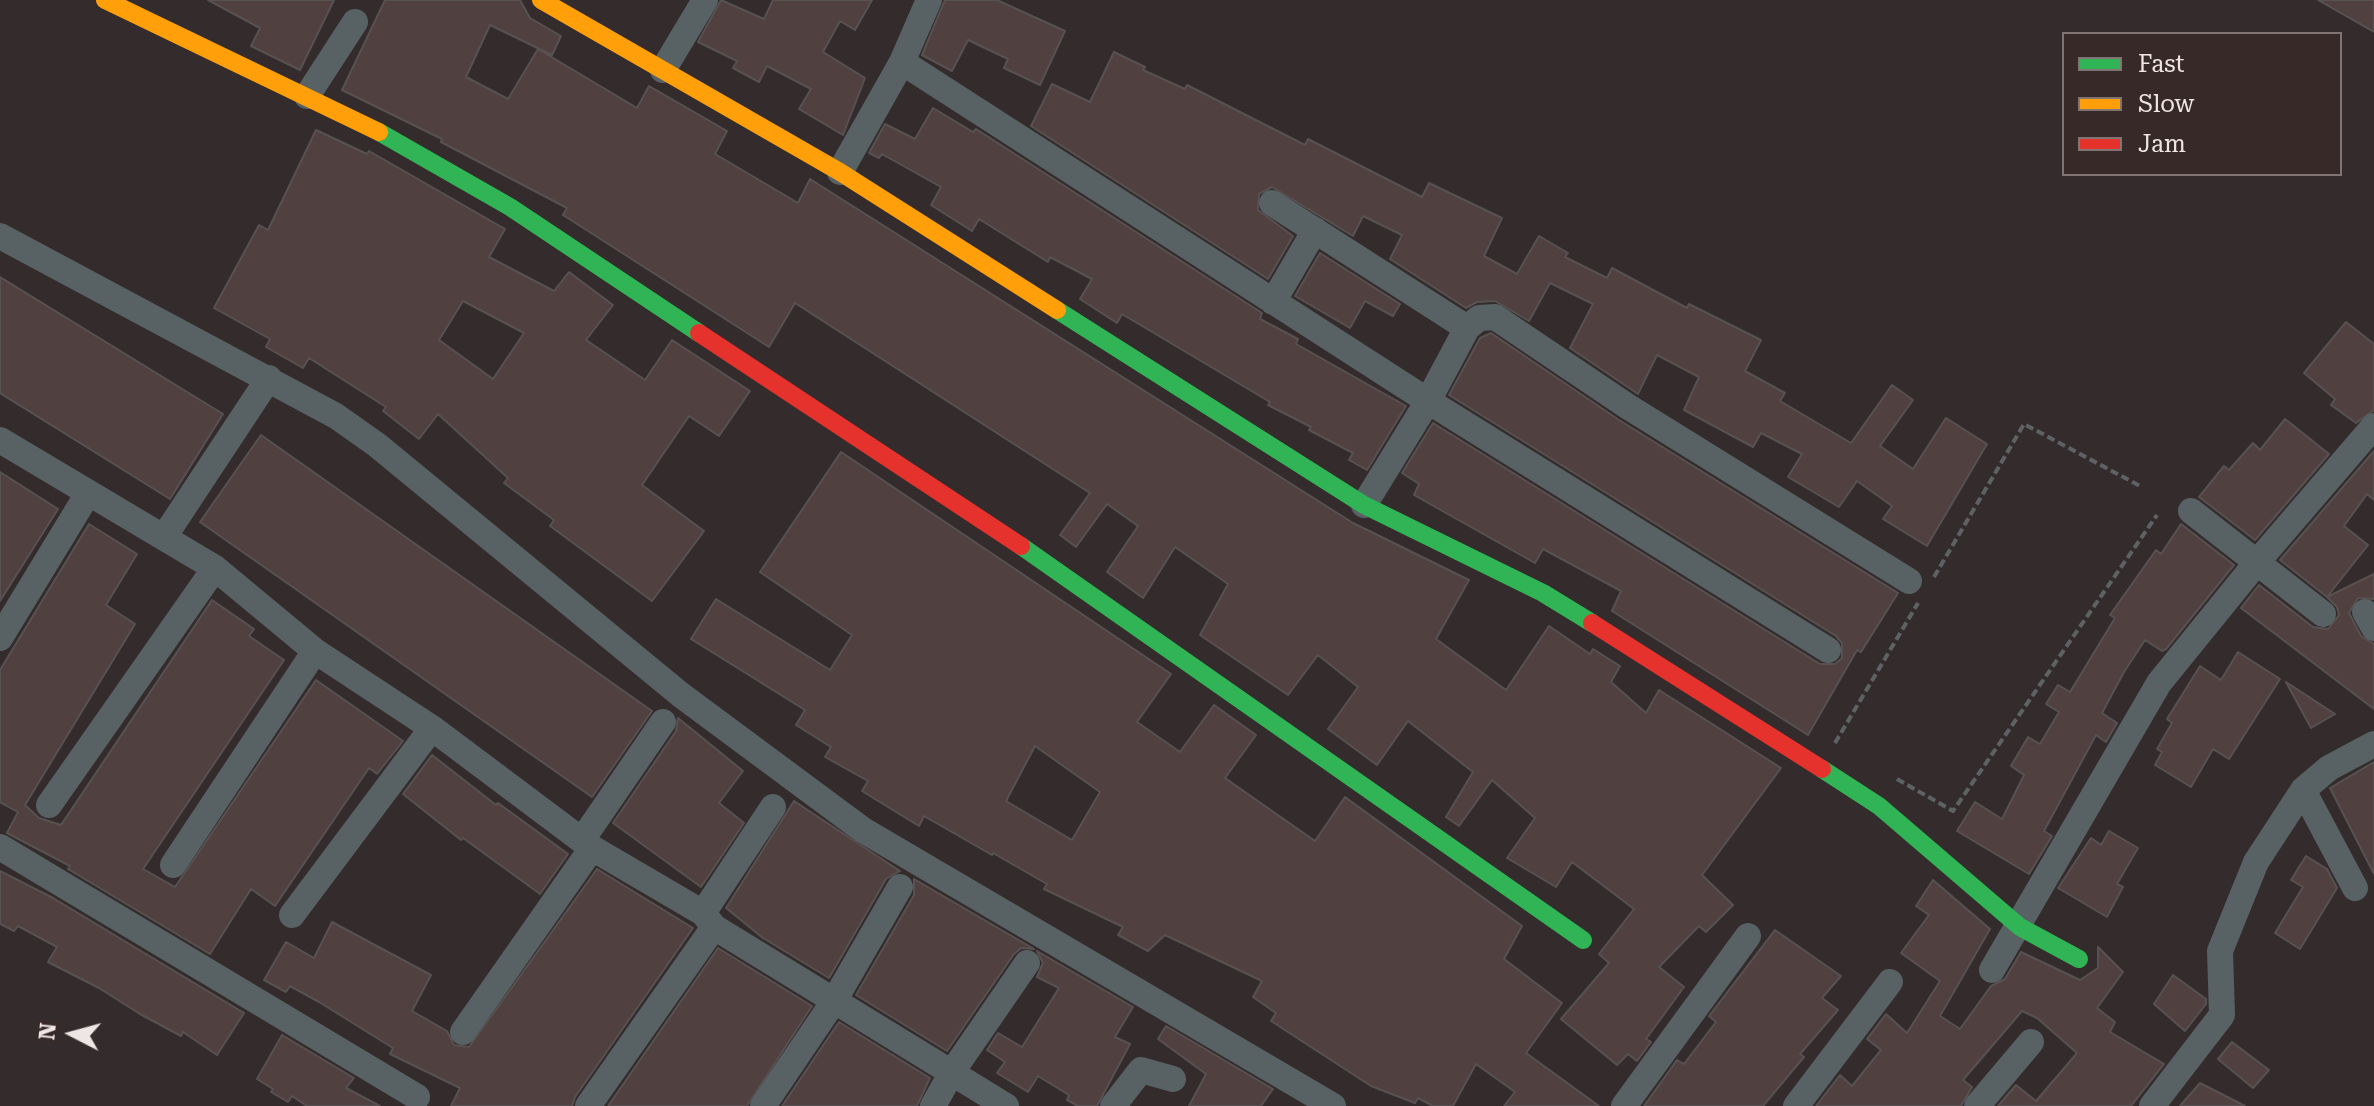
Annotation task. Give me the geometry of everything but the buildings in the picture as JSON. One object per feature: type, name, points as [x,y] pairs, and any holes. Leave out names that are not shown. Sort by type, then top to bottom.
[{"type":"street","points":[[105,0],[307,96],[438,163],[510,207],[1108,604],[1583,940]]},
{"type":"street","points":[[541,0],[840,172],[1364,505],[1543,593],[1726,707],[1879,806],[2020,927],[2079,959]]},
{"type":"street","points":[[663,70],[705,0]]},
{"type":"street","points":[[840,172],[902,62],[929,0]]},
{"type":"street","points":[[307,96],[355,22]]},
{"type":"street","points":[[902,62],[1428,401],[1828,650]]},
{"type":"street","points":[[1272,203],[1467,328]]},
{"type":"street","points":[[1273,302],[1315,230]]},
{"type":"street","points":[[0,236],[336,416],[377,445],[681,695],[863,830],[1333,1106]]},
{"type":"street","points":[[1364,505],[1428,401],[1467,328],[1479,318],[1495,317],[1516,328],[1627,406],[1917,586]]},
{"type":"street","points":[[164,537],[269,378]]},
{"type":"street","points":[[1992,970],[2020,927],[2061,848],[2159,683],[2374,426]]},
{"type":"street","points":[[0,440],[87,495],[215,568],[315,651],[432,728],[587,844],[1006,1106]]},
{"type":"street","points":[[0,638],[87,495]]},
{"type":"street","points":[[2191,511],[2323,614]]},
{"type":"street","points":[[49,805],[215,568]]},
{"type":"street","points":[[173,865],[315,651]]},
{"type":"street","points":[[463,1032],[663,722]]},
{"type":"street","points":[[292,915],[432,728]]},
{"type":"street","points":[[2152,1106],[2222,1015],[2220,951],[2256,862],[2303,790],[2329,768],[2374,744]]},
{"type":"street","points":[[2303,790],[2355,888]]},
{"type":"street","points":[[588,1106],[709,920],[773,807]]},
{"type":"street","points":[[0,847],[417,1097]]},
{"type":"street","points":[[763,1106],[834,1001],[900,887]]},
{"type":"street","points":[[1624,1106],[1748,936]]},
{"type":"street","points":[[933,1106],[952,1072],[1027,963]]},
{"type":"street","points":[[1796,1106],[1890,982]]},
{"type":"street","points":[[1977,1106],[2031,1042]]},
{"type":"street","points":[[1113,1106],[1145,1060],[1173,1079]]},
{"type":"path","points":[[1848,751],[1834,744],[1917,586],[2024,424],[2140,486]]},
{"type":"path","points":[[1887,774],[1953,811],[2157,515]]},
{"type":"traffic: fast","points":[[379,132],[510,207],[699,333]]},
{"type":"traffic: fast","points":[[1057,310],[1364,505],[1543,593],[1592,623]]},
{"type":"traffic: fast","points":[[1021,546],[1583,940]]},
{"type":"traffic: fast","points":[[1822,769],[1879,806],[2020,927],[2079,959]]},
{"type":"traffic: slow","points":[[105,0],[379,132]]},
{"type":"traffic: slow","points":[[541,0],[840,172],[1057,310]]},
{"type":"traffic: jam","points":[[699,333],[1021,546]]},
{"type":"traffic: jam","points":[[1592,623],[1822,769]]}]
